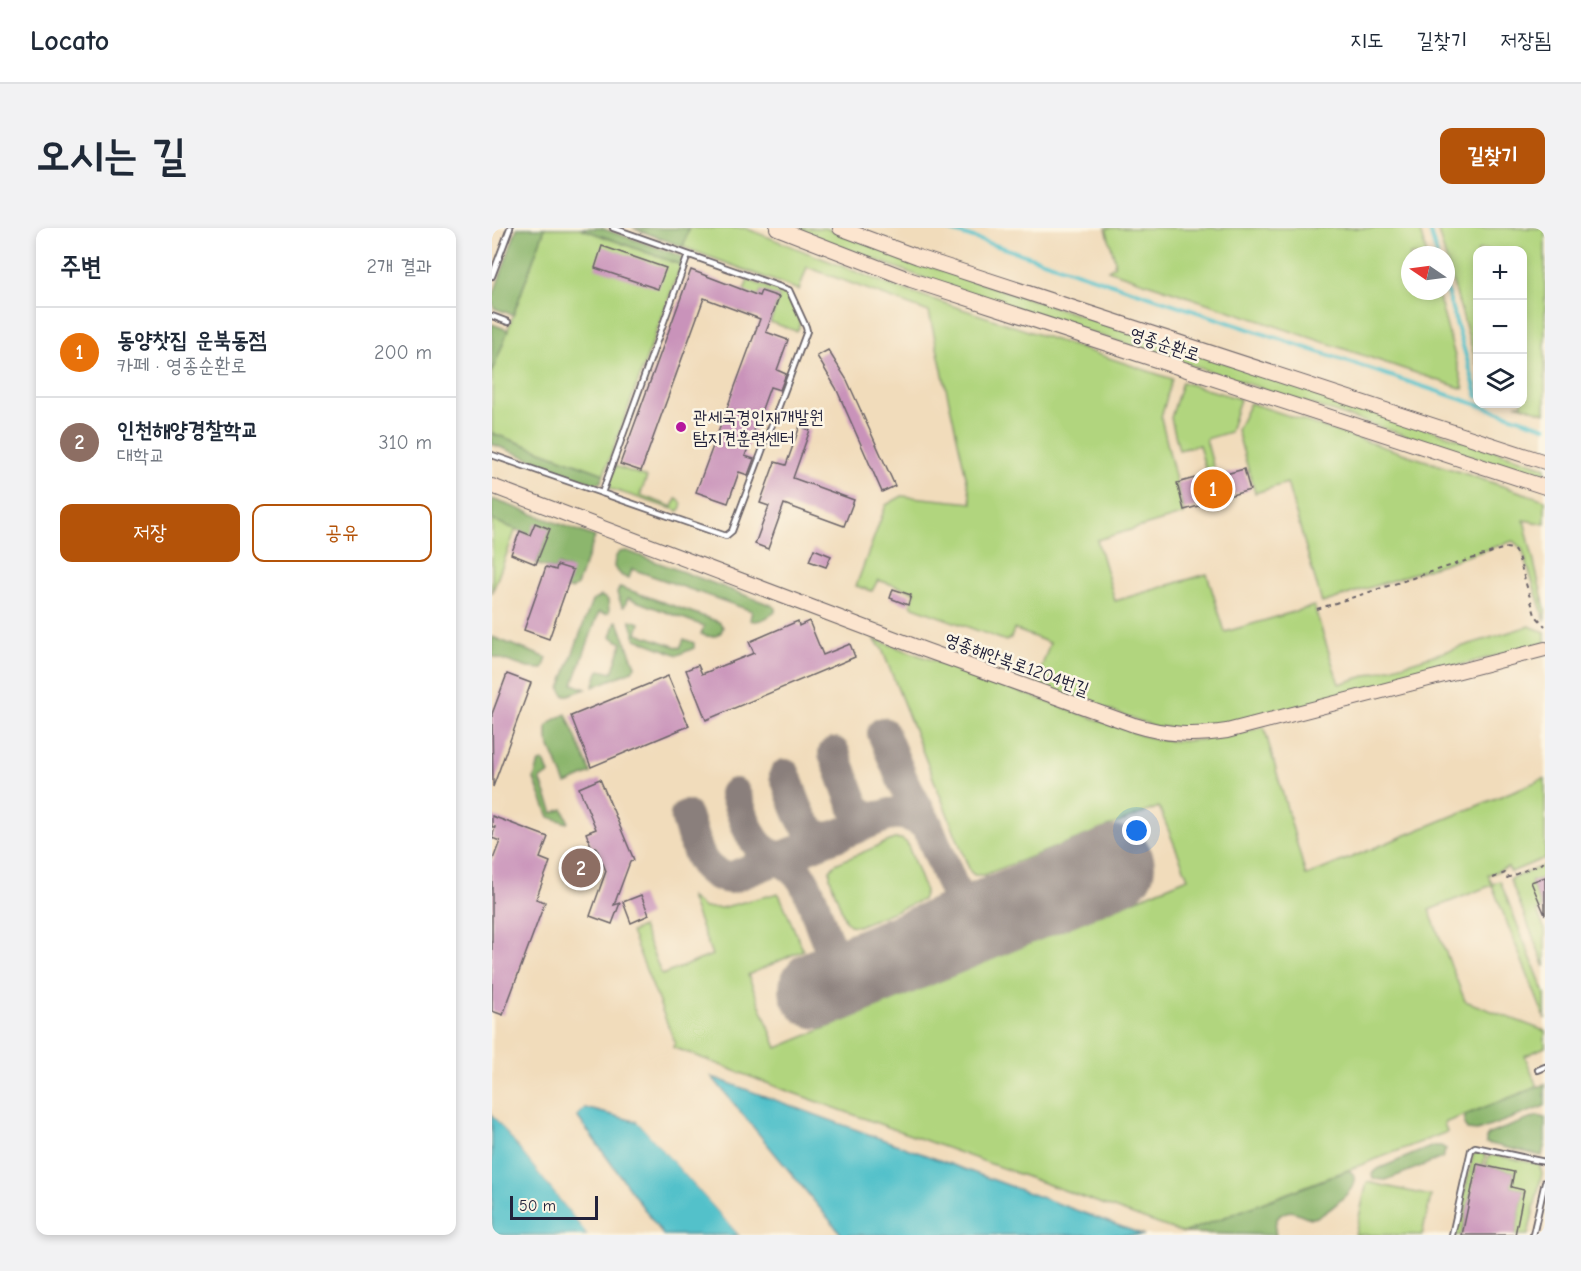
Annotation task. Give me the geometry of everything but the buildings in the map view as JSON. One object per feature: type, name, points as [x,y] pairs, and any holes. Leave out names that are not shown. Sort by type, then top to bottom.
[{"type":"main road","name":"영종순환로","points":[[777,228],[911,280],[1545,487]]},
{"type":"main road","name":"영종순환로","points":[[840,228],[918,257],[1545,462]]},
{"type":"main road","name":"영종해안북로1204번길","points":[[492,486],[925,650],[1134,725],[1168,734],[1205,734],[1227,731],[1545,649]]},
{"type":"lane","points":[[492,276],[510,228]]},
{"type":"lane","points":[[492,455],[726,536],[730,534],[807,331],[789,290],[613,228]]},
{"type":"lane","points":[[602,493],[688,255]]},
{"type":"lane","points":[[492,316],[508,322]]},
{"type":"lane","points":[[1538,1070],[1545,1067]]},
{"type":"lane","points":[[1452,1235],[1471,1150],[1475,1148],[1545,1162]]},
{"type":"lane","points":[[1533,1235],[1545,1182]]},
{"type":"path","points":[[1317,609],[1504,548],[1513,549],[1518,556],[1535,615],[1545,626]]},
{"type":"path","points":[[1507,878],[1545,862]]},
{"type":"path","points":[[1493,878],[1505,873],[1507,883]]},
{"type":"green space","points":[[517,228],[545,228],[513,315],[494,308],[492,299]]},
{"type":"green space","points":[[545,228],[580,228],[681,265],[604,474],[492,433],[492,373]]},
{"type":"green space","points":[[580,228],[601,228],[679,255],[682,257],[681,265]]},
{"type":"green space","points":[[633,228],[689,228],[683,247]]},
{"type":"green space","points":[[689,228],[745,228],[887,284],[1172,379],[1161,418],[1184,514],[1097,540],[1115,601],[1207,574],[1225,632],[1314,606],[1339,684],[1529,626],[1545,632],[1545,643],[1231,725],[1205,729],[1156,727],[1036,683],[1050,643],[1014,629],[1011,638],[1006,641],[913,607],[911,604],[915,592],[878,580],[872,591],[856,586],[886,505],[902,496],[972,503],[929,312],[807,267],[799,290],[683,247]]},
{"type":"green space","points":[[791,228],[825,228],[910,260],[1545,467],[1545,481],[924,278]]},
{"type":"green space","points":[[1106,228],[1419,228],[1424,246],[1401,246],[1401,300],[1439,300],[1464,389],[1108,270],[1114,266],[1115,260]]},
{"type":"green space","points":[[1437,228],[1545,228],[1545,413],[1527,407],[1527,246],[1473,246],[1473,351],[1455,290],[1455,246],[1442,246]]},
{"type":"green space","points":[[748,280],[790,297],[800,323],[798,330],[770,322],[779,297],[761,291],[752,316],[737,310]]},
{"type":"green space","points":[[492,324],[508,330],[492,373]]},
{"type":"green space","points":[[1182,382],[1240,399],[1230,432],[1206,439],[1214,469],[1206,471],[1199,445],[1179,450],[1171,418]]},
{"type":"green space","points":[[1250,403],[1545,500],[1545,524],[1524,520],[1545,609],[1545,621],[1522,549],[1513,541],[1322,603],[1287,483],[1255,493],[1237,430]]},
{"type":"green space","points":[[492,433],[604,474],[601,482],[595,484],[492,444]]},
{"type":"green space","points":[[615,466],[647,477],[640,495],[673,507],[676,499],[679,500],[682,504],[679,511],[611,489],[609,484]]},
{"type":"green space","points":[[492,499],[595,537],[577,585],[572,589],[566,589],[572,570],[558,565],[556,570],[536,564],[545,541],[492,520]]},
{"type":"green space","points":[[492,520],[516,529],[492,593]]},
{"type":"green space","points":[[627,551],[771,605],[775,608],[775,612],[763,619],[753,621],[750,620],[752,611],[632,569],[629,578],[622,576],[614,567],[615,558],[619,552]]},
{"type":"green space","points":[[620,587],[719,622],[723,627],[722,631],[715,636],[701,634],[704,626],[628,598],[624,607],[617,593]]},
{"type":"green space","points":[[601,596],[608,600],[609,612],[606,614],[599,612],[573,684],[586,689],[565,696],[560,689],[592,601]]},
{"type":"green space","points":[[630,620],[640,623],[637,633],[680,648],[684,639],[694,643],[694,648],[678,655],[636,639]]},
{"type":"green space","points":[[616,621],[635,666],[632,671],[593,687],[600,670],[612,673],[622,643],[611,637]]},
{"type":"green space","points":[[492,637],[547,658],[543,669],[528,668],[492,656]]},
{"type":"green space","points":[[874,639],[1153,738],[1176,741],[1202,740],[1264,727],[1306,876],[1545,778],[1545,858],[1511,872],[1508,867],[1488,875],[1492,884],[1500,881],[1545,994],[1545,1019],[1492,885],[1429,910],[1465,1001],[1545,1031],[1545,1047],[1525,1056],[1537,1087],[1444,1123],[1447,1132],[1183,1233],[785,1090],[673,1047],[675,1043],[631,932],[642,927],[662,975],[712,955],[690,897],[704,908],[721,908],[778,893],[780,896],[803,950],[748,975],[777,1048],[1188,878],[1159,807],[984,875],[974,875],[970,871],[882,649]]},
{"type":"green space","points":[[566,714],[591,773],[566,784],[547,740],[547,726]]},
{"type":"green space","points":[[542,761],[549,774],[540,779],[553,813],[563,809],[567,823],[549,817],[534,779],[539,762]]},
{"type":"green space","points":[[894,839],[901,839],[907,843],[925,891],[922,900],[858,926],[850,925],[845,920],[830,878],[830,870],[835,864]]},
{"type":"green space","points":[[1545,865],[1545,877],[1531,882],[1542,908],[1537,911],[1545,930],[1545,967],[1510,879]]},
{"type":"green space","points":[[1545,1084],[1545,1106],[1477,1131],[1467,1130],[1464,1124],[1465,1115]]},
{"type":"green space","points":[[1538,1116],[1545,1118],[1545,1142],[1542,1156],[1486,1143],[1489,1134]]},
{"type":"green space","points":[[1433,1146],[1446,1149],[1442,1158],[1386,1180],[1373,1179],[1372,1174],[1378,1169]]},
{"type":"green space","points":[[1476,1152],[1483,1153],[1485,1156],[1483,1166],[1477,1164],[1462,1235],[1455,1235],[1473,1155]]},
{"type":"green space","points":[[1493,1155],[1539,1164],[1542,1173],[1528,1235],[1515,1235],[1524,1190],[1511,1187],[1514,1172],[1486,1166],[1488,1157]]},
{"type":"green space","points":[[1349,1170],[1354,1182],[1349,1192],[1337,1203],[1318,1217],[1313,1218],[1290,1211],[1286,1212],[1276,1221],[1276,1235],[1183,1233]]},
{"type":"green space","points":[[1367,1182],[1431,1196],[1422,1235],[1355,1235]]},
{"type":"water","points":[[712,1077],[1144,1235],[842,1235]]},
{"type":"water","points":[[585,1108],[638,1122],[739,1235],[663,1235],[577,1116]]},
{"type":"water","points":[[492,1114],[588,1235],[492,1235]]},
{"type":"pier","points":[[492,1111],[591,1235],[588,1235],[492,1114]]},
{"type":"pier","points":[[634,1118],[640,1120],[742,1235],[739,1235]]},
{"type":"waterway","points":[[943,228],[1545,427]]},
{"type":"waterway","points":[[1429,228],[1434,246]]},
{"type":"waterway","points":[[1450,300],[1473,380]]},
{"type":"taxiway","points":[[883,733],[904,784],[927,825],[969,926]]},
{"type":"taxiway","points":[[834,753],[854,806],[871,817],[891,814]]},
{"type":"taxiway","points":[[785,775],[797,809],[810,829],[818,835],[828,837],[841,834]]},
{"type":"taxiway","points":[[735,794],[746,825],[756,843],[773,855],[784,858]]},
{"type":"taxiway","points":[[686,816],[695,846],[704,864],[719,876],[730,878],[891,814],[910,816],[927,825]]},
{"type":"taxiway","points":[[777,860],[793,868],[804,882],[833,952],[846,964],[863,971]]},
{"type":"runway","points":[[819,989],[1115,866]]},
{"type":"place","name":"관세국경인재개발원 탐지견훈련센터","points":[[681,427]]},
{"type":"place","name":"동양찻집 운북동점","points":[[1213,489]]},
{"type":"place","name":"인천해양경찰학교","points":[[581,868]]}]
